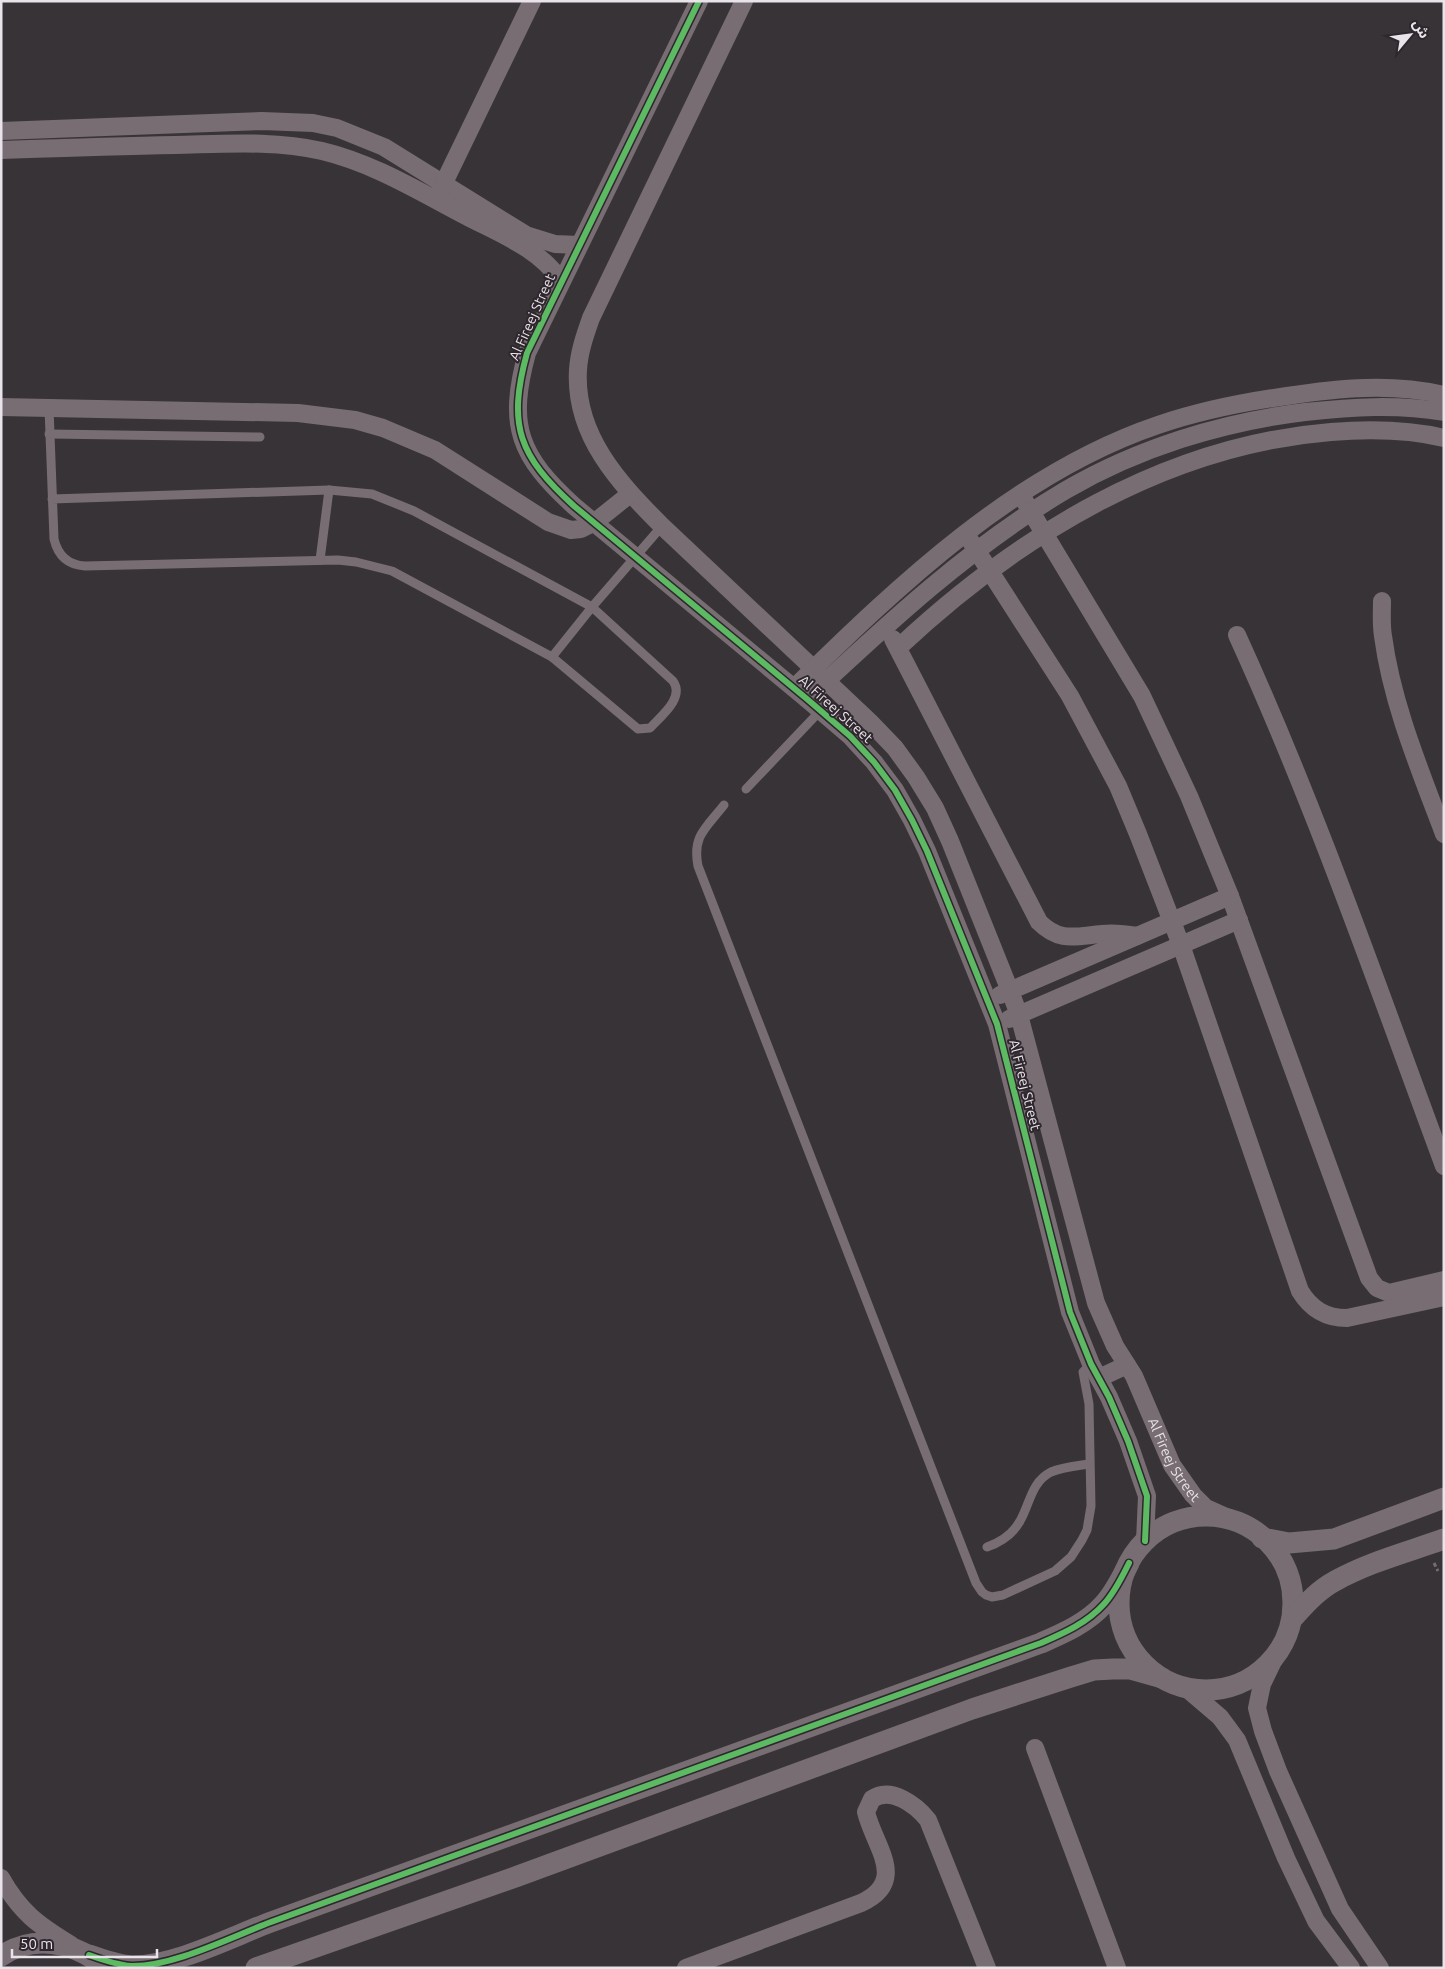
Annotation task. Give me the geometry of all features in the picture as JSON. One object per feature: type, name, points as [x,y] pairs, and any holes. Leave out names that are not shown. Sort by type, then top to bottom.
[{"type":"street","points":[[435,200],[532,1]]},
{"type":"street","name":"Al Fireej Street","points":[[699,1],[526,353],[519,382],[516,410],[522,438],[534,464],[552,486],[821,710],[850,736],[874,762],[899,797],[928,851],[997,1024],[1070,1312],[1128,1441],[1147,1496],[1145,1541]]},
{"type":"street","name":"Al Fireej Street","points":[[744,1],[591,318],[582,343],[578,370],[579,388],[586,423],[597,448],[612,472],[630,494],[870,722],[895,748],[935,808],[1019,1015],[1096,1303],[1115,1346],[1134,1376],[1172,1465],[1206,1508],[1235,1521]]},
{"type":"street","points":[[246,121],[246,143]]},
{"type":"street","points":[[1,132],[246,121],[287,121],[337,128],[384,147],[526,234],[555,244],[579,244]]},
{"type":"street","points":[[1,150],[246,143],[298,146],[331,154],[370,168],[435,200],[534,252],[545,261],[562,281]]},
{"type":"street","points":[[801,693],[820,675],[878,606],[966,534],[1021,495],[1081,459],[1134,434],[1183,418],[1237,405],[1304,393],[1369,387],[1398,388],[1444,395]]},
{"type":"street","points":[[1237,405],[1242,423]]},
{"type":"street","points":[[820,675],[887,626],[977,550],[1031,512],[1066,490],[1138,455],[1177,440],[1284,414],[1350,407],[1382,406],[1444,412]]},
{"type":"street","points":[[1,407],[298,413],[355,420],[392,431],[435,450],[556,526],[571,530],[581,529],[594,522],[630,494]]},
{"type":"street","points":[[898,648],[927,620],[990,570],[1045,533],[1087,508],[1160,473],[1188,462],[1245,445],[1312,434],[1368,430],[1406,432],[1444,438]]},
{"type":"street","points":[[1021,495],[1142,696],[1189,796],[1230,896],[1369,1278],[1377,1288],[1389,1293],[1444,1280]]},
{"type":"street","points":[[966,534],[1070,696],[1118,786],[1181,945],[1296,1280],[1306,1301],[1325,1315],[1347,1318],[1444,1297]]},
{"type":"street","points":[[1382,601],[1382,634],[1390,674],[1416,758],[1444,834]]},
{"type":"street","points":[[878,606],[1039,922],[1046,929],[1063,937],[1104,934],[1137,936]]},
{"type":"street","points":[[1236,635],[1285,745],[1332,865],[1444,1166]]},
{"type":"street","points":[[988,1000],[1230,896]]},
{"type":"street","points":[[997,1024],[1238,920]]},
{"type":"street","points":[[1070,1312],[1096,1303]]},
{"type":"street","points":[[1095,1371],[1127,1365]]},
{"type":"street","points":[[1262,1538],[1289,1544],[1334,1539],[1444,1498]]},
{"type":"street","points":[[1,1956],[25,1945],[43,1943],[62,1944],[91,1958],[129,1966],[150,1965],[172,1960],[1068,1632],[1104,1604],[1145,1541],[1165,1527],[1187,1518],[1211,1516],[1235,1521],[1249,1528],[1273,1548],[1288,1574],[1292,1589],[1292,1619],[1283,1645],[1262,1684],[1257,1708],[1263,1731],[1278,1771],[1340,1909],[1380,1968]]},
{"type":"street","points":[[1292,1619],[1314,1595],[1335,1581],[1383,1560],[1444,1539]]},
{"type":"street","points":[[1129,1563],[1123,1578],[1120,1595],[1123,1627],[1129,1643],[1138,1656],[1149,1669],[1162,1678]]},
{"type":"street","points":[[256,1968],[518,1876],[972,1709],[1071,1677],[1094,1670],[1130,1669],[1162,1678],[1186,1688],[1206,1690],[1226,1688],[1245,1682],[1261,1671],[1275,1657]]},
{"type":"street","points":[[1186,1688],[1220,1717],[1237,1740],[1286,1858],[1316,1921],[1351,1968]]},
{"type":"street","points":[[1035,1748],[1117,1968]]},
{"type":"street","points":[[686,1968],[861,1903],[876,1895],[885,1881],[886,1872],[883,1856],[866,1812],[872,1799],[885,1795],[905,1800],[918,1809],[934,1829],[987,1968]]},
{"type":"street","points":[[1,1878],[17,1904],[39,1926],[91,1958]]},
{"type":"lane","points":[[49,408],[52,499],[56,548],[68,562],[76,565],[320,560],[356,562],[392,571],[552,657],[638,729],[650,728],[673,702],[677,693],[673,680],[592,607],[414,511],[372,494],[329,490],[52,499]]},
{"type":"lane","points":[[49,434],[260,437]]},
{"type":"lane","points":[[320,560],[329,490]]},
{"type":"lane","points":[[552,657],[592,607],[662,526]]},
{"type":"lane","points":[[746,789],[821,710]]},
{"type":"lane","points":[[724,806],[696,842],[695,850],[698,866],[976,1583],[982,1592],[992,1597],[1003,1595],[1046,1576],[1064,1565],[1082,1540],[1089,1520],[1091,1506],[1089,1404],[1083,1372],[1095,1371]]},
{"type":"lane","points":[[987,1547],[1001,1540],[1014,1530],[1020,1521],[1030,1494],[1042,1479],[1060,1469],[1089,1464]]},
{"type":"cycle path","points":[[699,1],[527,353],[518,401],[522,438],[530,455],[541,471],[574,506],[850,736],[874,762],[895,790],[912,820],[927,851],[997,1024],[1070,1312],[1091,1364],[1109,1397],[1128,1441],[1147,1496],[1145,1541]]},
{"type":"cycle path","points":[[89,1955],[131,1966],[165,1962],[1041,1643],[1075,1627],[1097,1611],[1112,1594],[1129,1563]]}]
